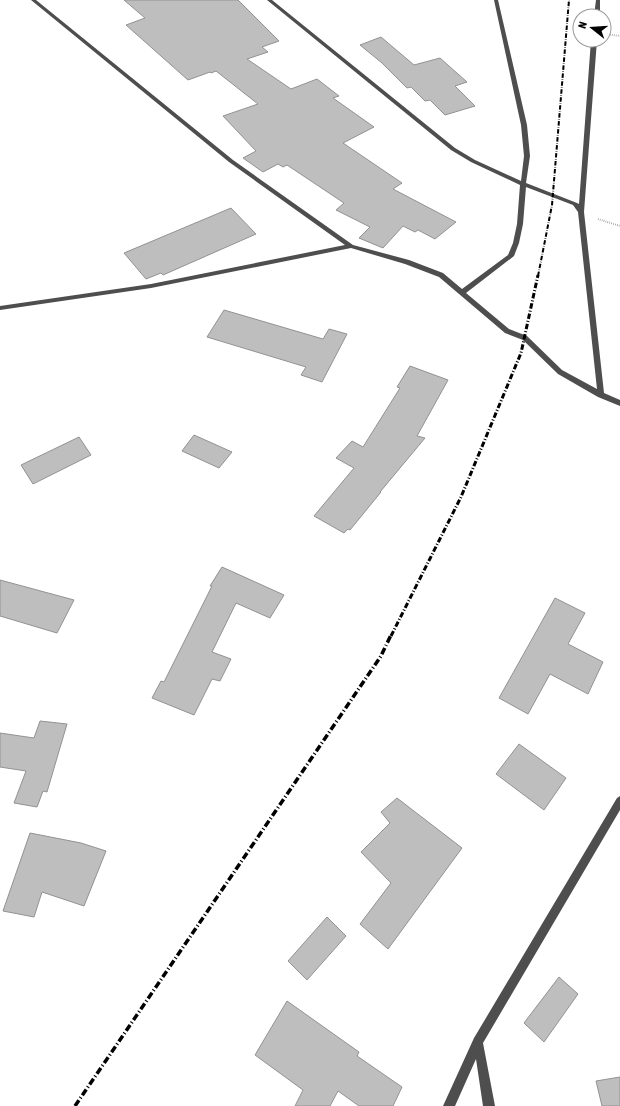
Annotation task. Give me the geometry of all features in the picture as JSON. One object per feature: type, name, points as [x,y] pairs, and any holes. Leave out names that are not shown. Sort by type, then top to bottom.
[{"type":"street","points":[[33,0],[231,161],[350,246],[407,262],[441,275],[508,331],[526,338],[560,372],[601,395],[620,403]]},
{"type":"street","points":[[269,0],[453,149],[473,161],[523,184],[574,204],[581,212]]},
{"type":"street","points":[[463,292],[511,256],[516,243],[520,224],[526,156],[524,125],[496,0]]},
{"type":"street","points":[[593,48],[581,212],[601,395]]},
{"type":"street","points":[[0,309],[151,286],[350,246]]},
{"type":"street","points":[[448,1106],[478,1042],[620,801]]},
{"type":"street","points":[[478,1042],[489,1106]]},
{"type":"path","points":[[581,212],[620,226]]},
{"type":"building","points":[[124,0],[238,0],[279,41],[262,47],[268,52],[247,59],[291,89],[317,79],[339,96],[333,98],[374,127],[343,143],[402,183],[393,189],[456,222],[435,239],[418,230],[415,232],[403,226],[383,248],[359,238],[370,227],[336,210],[344,203],[287,165],[283,167],[278,164],[263,172],[243,158],[256,151],[223,116],[258,104],[216,71],[188,80],[126,25],[145,18]]},
{"type":"building","points":[[381,37],[414,65],[440,58],[467,82],[455,86],[475,106],[445,115],[430,100],[425,101],[411,87],[407,88],[382,63],[360,45]]},
{"type":"building","points":[[231,208],[256,234],[163,275],[161,273],[146,279],[124,253]]},
{"type":"building","points":[[224,310],[323,339],[329,329],[347,334],[322,382],[301,375],[306,367],[207,337]]},
{"type":"building","points":[[410,366],[448,380],[417,436],[425,438],[350,530],[348,529],[344,533],[314,516],[354,468],[336,458],[352,441],[363,447],[400,388],[397,387]]},
{"type":"building","points":[[194,435],[232,452],[219,468],[182,451]]},
{"type":"building","points":[[79,437],[91,455],[33,484],[21,465]]},
{"type":"building","points":[[222,567],[284,595],[270,618],[236,603],[212,652],[231,659],[220,681],[212,679],[194,715],[152,698],[161,681],[164,682],[212,586],[210,586]]},
{"type":"building","points":[[0,580],[74,600],[57,633],[0,616]]},
{"type":"building","points":[[555,598],[585,613],[568,644],[603,662],[588,694],[550,674],[528,714],[499,698]]},
{"type":"building","points":[[40,721],[67,724],[47,792],[43,791],[37,807],[14,803],[26,771],[0,767],[0,733],[34,738]]},
{"type":"building","points":[[519,744],[566,778],[544,810],[496,774]]},
{"type":"building","points":[[397,798],[462,848],[388,949],[360,924],[391,883],[361,852],[390,823],[381,812]]},
{"type":"building","points":[[30,833],[81,843],[106,851],[84,906],[42,892],[34,917],[3,911]]},
{"type":"building","points":[[327,917],[346,936],[307,980],[288,961]]},
{"type":"building","points":[[559,977],[578,994],[544,1042],[524,1023]]},
{"type":"building","points":[[287,1001],[359,1052],[357,1056],[402,1087],[393,1106],[359,1106],[338,1091],[330,1106],[295,1106],[303,1090],[255,1055]]},
{"type":"building","points":[[620,1077],[620,1106],[602,1106],[596,1081]]},
{"type":"railway","points":[[538,276],[552,205],[569,0]]},
{"type":"railway","points":[[391,636],[461,497],[521,353],[538,275]]},
{"type":"railway","points":[[75,1106],[381,656],[391,635]]}]
